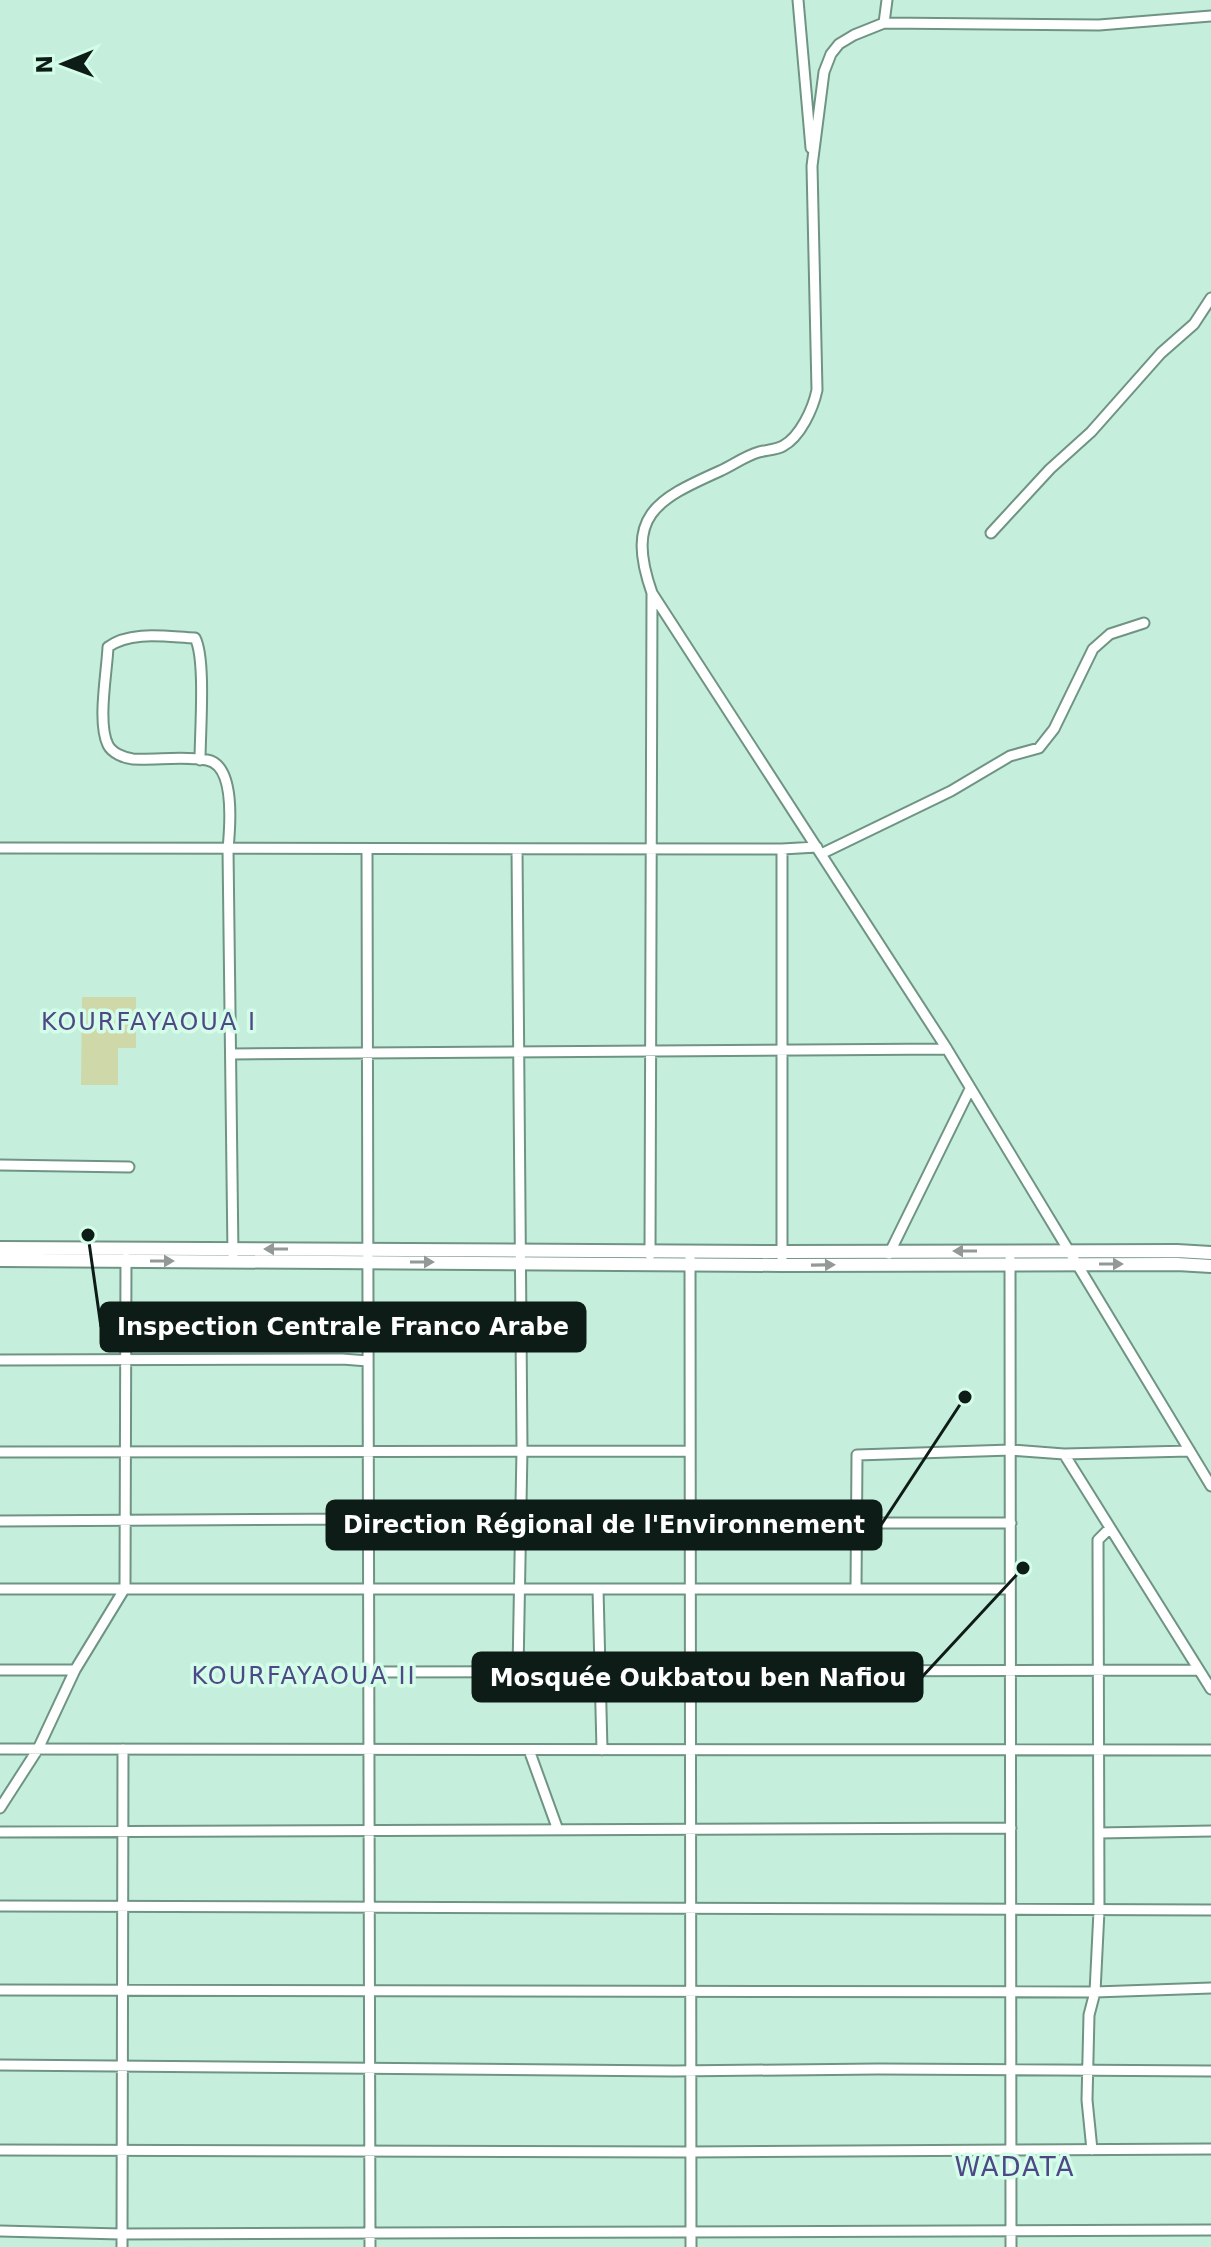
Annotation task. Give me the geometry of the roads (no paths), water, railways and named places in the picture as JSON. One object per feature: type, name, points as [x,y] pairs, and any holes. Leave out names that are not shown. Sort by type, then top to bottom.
[{"type":"street","points":[[798,0],[812,166],[817,360],[814,404],[800,429],[783,446],[756,453],[656,506],[644,527],[641,549],[643,568],[652,593],[947,1049],[1211,1486]]},
{"type":"street","points":[[884,23],[887,0]]},
{"type":"street","points":[[812,166],[824,72],[831,54],[839,44],[854,35],[884,23],[1099,25],[1211,16]]},
{"type":"street","points":[[991,533],[1050,469],[1091,432],[1161,353],[1194,324],[1211,298]]},
{"type":"street","points":[[650,1257],[652,593]]},
{"type":"street","points":[[0,848],[819,851],[951,791],[1010,756],[1039,748],[1054,729],[1093,649],[1110,634],[1144,623]]},
{"type":"street","points":[[200,760],[200,745],[200,731],[199,716],[200,646],[195,638],[136,637],[116,641],[108,647],[104,730],[109,748],[124,758],[158,760],[197,760],[210,760],[219,767],[227,784],[231,814],[228,849],[233,1255]]},
{"type":"street","points":[[367,849],[370,2247]]},
{"type":"street","points":[[517,849],[522,1449],[517,1589],[518,1671]]},
{"type":"street","points":[[782,849],[782,1259]]},
{"type":"street","points":[[232,1054],[947,1049]]},
{"type":"street","points":[[884,1264],[970,1089]]},
{"type":"street","points":[[0,1165],[129,1167]]},
{"type":"street","points":[[0,1248],[126,1255]]},
{"type":"street","points":[[782,1259],[891,1251],[1077,1264],[1211,1266]]},
{"type":"street","points":[[0,1260],[126,1255],[519,1256],[782,1259],[884,1264],[1010,1258],[1069,1251],[1211,1253]]},
{"type":"street","points":[[0,1808],[38,1749],[75,1670],[125,1588],[126,1255]]},
{"type":"street","points":[[690,1257],[691,2247]]},
{"type":"street","points":[[1010,1258],[1011,2247]]},
{"type":"street","points":[[0,1360],[368,1361]]},
{"type":"street","points":[[856,1589],[857,1455],[1011,1450],[1064,1454],[1190,1451]]},
{"type":"street","points":[[0,1452],[690,1451]]},
{"type":"street","points":[[1064,1454],[1211,1689]]},
{"type":"street","points":[[0,1521],[519,1521]]},
{"type":"street","points":[[856,1523],[1011,1523]]},
{"type":"street","points":[[1092,2150],[1087,2100],[1089,2015],[1095,1992],[1099,1911],[1098,1540],[1110,1528]]},
{"type":"street","points":[[0,1589],[1010,1589]]},
{"type":"street","points":[[598,1589],[602,1750]]},
{"type":"street","points":[[0,1670],[75,1670]]},
{"type":"street","points":[[369,1672],[1199,1670]]},
{"type":"street","points":[[0,1749],[1211,1750]]},
{"type":"street","points":[[122,2247],[123,1749]]},
{"type":"street","points":[[529,1750],[558,1830]]},
{"type":"street","points":[[0,1832],[1011,1828]]},
{"type":"street","points":[[1099,1833],[1211,1831]]},
{"type":"street","points":[[0,1906],[1211,1910]]},
{"type":"street","points":[[0,1990],[1095,1992],[1211,1988]]},
{"type":"street","points":[[0,2065],[370,2070],[1211,2071]]},
{"type":"street","points":[[0,2150],[690,2152],[1211,2149]]},
{"type":"street","points":[[0,2231],[121,2234],[1211,2230]]},
{"type":"place","name":"Inspection Centrale Franco Arabe","points":[[88,1235]]},
{"type":"place","name":"Direction Régional de l'Environnement","points":[[965,1397]]},
{"type":"place","name":"Mosquée Oukbatou ben Nafiou","points":[[1023,1568]]},
{"type":"district","name":"KOURFAYAOUA I","points":[[149,1022]]},
{"type":"district","name":"KOURFAYAOUA II","points":[[304,1676]]},
{"type":"district","name":"WADATA","points":[[1015,2167]]}]
